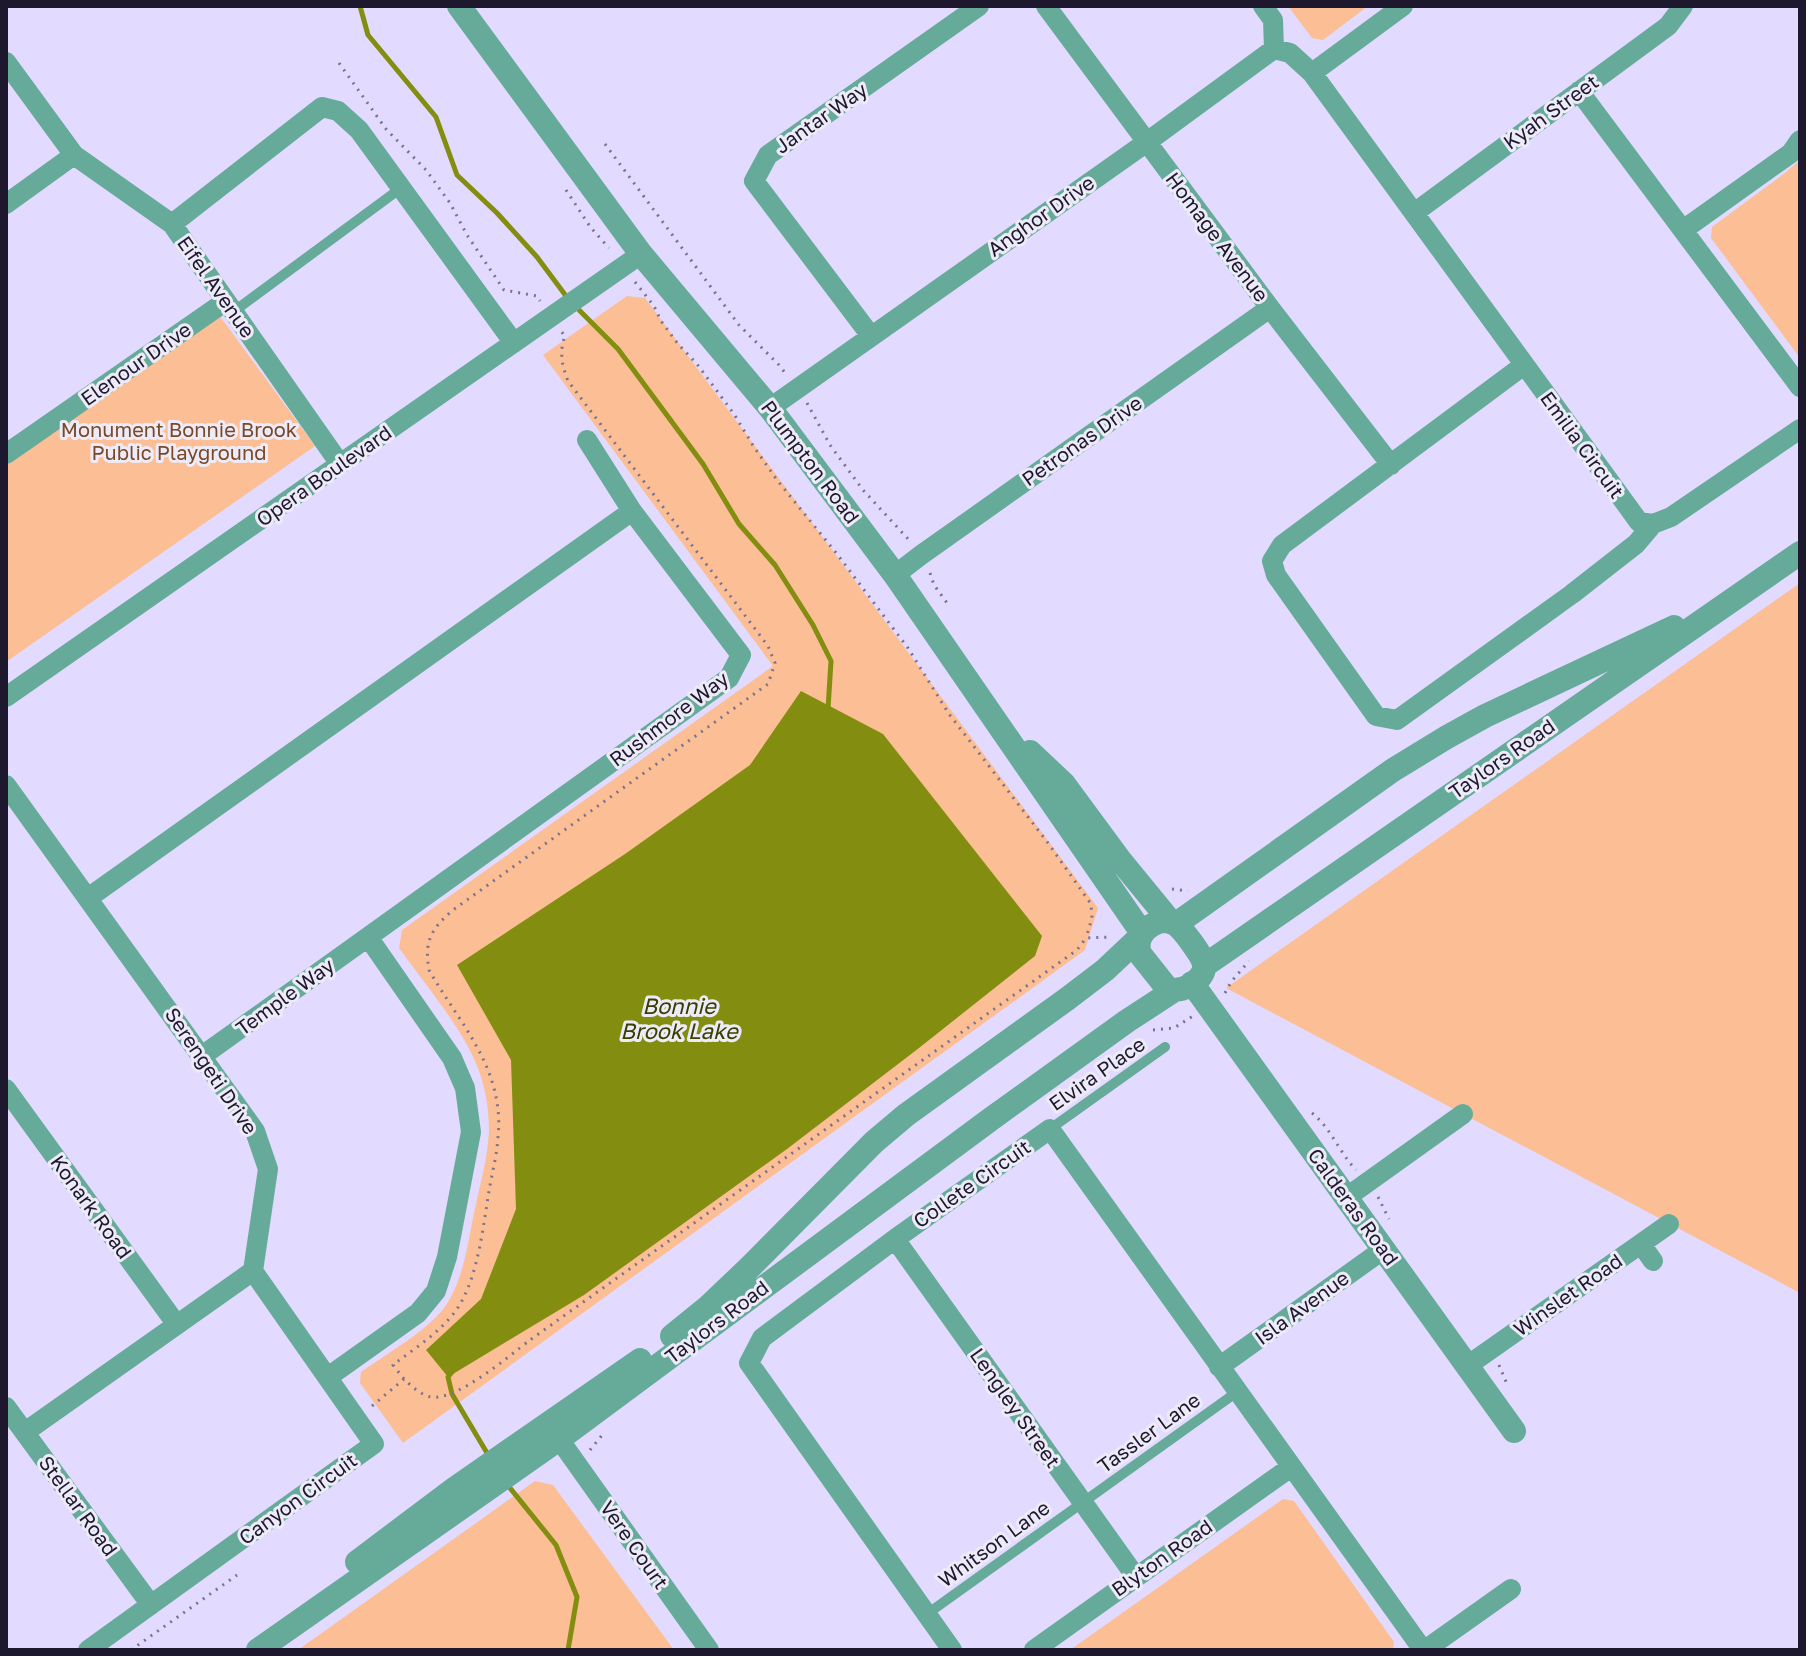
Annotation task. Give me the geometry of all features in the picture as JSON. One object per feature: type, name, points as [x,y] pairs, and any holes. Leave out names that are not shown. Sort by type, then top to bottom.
[{"type":"street","name":"Plumpton Road","points":[[459,6],[632,260],[770,408],[895,575],[1141,936]]},
{"type":"street","name":"Jantar Way","points":[[871,336],[754,181],[768,155],[979,6]]},
{"type":"street","name":"Homage Avenue","points":[[1046,6],[1391,465]]},
{"type":"street","points":[[1263,6],[1273,20],[1274,49]]},
{"type":"street","points":[[1312,73],[1403,6]]},
{"type":"street","name":"Kyah Street","points":[[1414,213],[1668,26],[1683,6]]},
{"type":"street","name":"Anghor Drive","points":[[770,408],[1274,49]]},
{"type":"street","name":"Emilia Circuit","points":[[1274,49],[1290,53],[1312,73],[1639,522],[1653,524]]},
{"type":"street","name":"Eifel Avenue","points":[[6,62],[74,155],[172,224],[340,464]]},
{"type":"street","points":[[1579,91],[1800,387]]},
{"type":"street","points":[[172,224],[322,107],[338,111],[359,130],[514,343]]},
{"type":"street","points":[[1683,230],[1791,153],[1800,140]]},
{"type":"street","points":[[6,204],[74,155]]},
{"type":"street","name":"Opera Boulevard","points":[[6,697],[632,260]]},
{"type":"street","name":"Elenour Drive","points":[[6,454],[230,306]]},
{"type":"street","name":"Petronas Drive","points":[[895,575],[1270,308]]},
{"type":"street","points":[[1524,365],[1282,545],[1272,561],[1276,575],[1376,716],[1397,720],[1572,594],[1636,544],[1653,524],[1671,517],[1800,429]]},
{"type":"street","points":[[88,898],[632,511],[587,440]]},
{"type":"street","name":"Rushmore Way","points":[[368,937],[729,678],[741,655],[632,511]]},
{"type":"street","name":"Taylors Road","points":[[258,1650],[559,1439],[1127,1021],[1800,553]]},
{"type":"street","points":[[314,1610],[324,1588],[361,1558],[454,1489],[656,1349],[709,1306],[874,1142],[906,1115],[1105,970],[1155,923],[1173,923],[1393,770],[1447,737],[1640,642],[1713,613]]},
{"type":"street","points":[[996,721],[1064,784],[1120,860],[1197,951],[1190,980],[1161,981],[1140,954],[1141,936]]},
{"type":"street","name":"Serengeti Drive","points":[[6,785],[255,1131],[268,1169],[253,1271]]},
{"type":"street","points":[[328,1377],[418,1313],[436,1291],[447,1257],[471,1132],[465,1088],[452,1058],[368,937]]},
{"type":"street","name":"Temple Way","points":[[202,1056],[368,937]]},
{"type":"street","name":"Calderas Road","points":[[1190,980],[1514,1431]]},
{"type":"street","name":"Konark Road","points":[[6,1089],[177,1325]]},
{"type":"street","points":[[1347,1197],[1463,1114]]},
{"type":"street","name":"Collete Circuit","points":[[952,1650],[749,1363],[762,1338],[1050,1129],[1424,1650]]},
{"type":"street","name":"Winslet Road","points":[[1467,1366],[1647,1252],[1669,1224]]},
{"type":"street","name":"Lengley Street","points":[[895,1239],[1136,1577]]},
{"type":"street","name":"Isla Avenue","points":[[1219,1367],[1384,1249]]},
{"type":"street","points":[[25,1432],[253,1271]]},
{"type":"street","name":"Canyon Circuit","points":[[88,1650],[374,1444],[253,1271]]},
{"type":"street","name":"Stellar Road","points":[[6,1407],[151,1605]]},
{"type":"street","name":"Vere Court","points":[[559,1439],[709,1650]]},
{"type":"street","name":"Blyton Road","points":[[1034,1650],[1291,1467]]},
{"type":"street","points":[[1424,1650],[1511,1589]]},
{"type":"lane","points":[[230,306],[401,188]]},
{"type":"lane","name":"Elvira Place","points":[[1050,1129],[1165,1047]]},
{"type":"lane","name":"Tassler Lane","points":[[1082,1503],[1237,1392]]},
{"type":"lane","name":"Whitson Lane","points":[[927,1614],[1082,1503]]},
{"type":"path","points":[[339,63],[386,129],[426,170],[450,203],[467,235],[504,290],[537,296],[565,336],[562,359],[568,381],[768,646],[775,663],[768,684],[435,926],[428,941],[429,970],[488,1069],[495,1090],[498,1138],[475,1266],[467,1292],[443,1325],[393,1365],[413,1388],[431,1397],[452,1394],[483,1375],[1077,950],[1086,938],[1092,918],[1091,904],[949,714],[908,648],[777,480],[734,414],[661,321],[632,260],[591,228],[559,180]]},
{"type":"path","points":[[605,144],[739,325],[779,365],[863,490],[925,560],[934,585],[950,607]]},
{"type":"path","points":[[1086,938],[1111,937]]},
{"type":"path","points":[[1226,993],[1237,976]]},
{"type":"path","points":[[372,1406],[404,1379]]},
{"type":"path","points":[[131,1650],[237,1575]]},
{"type":"green space","points":[[1288,6],[1368,6],[1323,40],[1312,38]]},
{"type":"green space","points":[[1800,160],[1800,358],[1711,238],[1712,227]]},
{"type":"green space","points":[[627,296],[645,298],[1098,908],[1085,950],[403,1443],[360,1383],[361,1372],[428,1325],[451,1297],[465,1258],[489,1131],[485,1093],[473,1056],[399,948],[402,930],[773,666],[543,355]]},
{"type":"green space","name":"Monument Bonnie Brook Public Playground","points":[[219,315],[315,446],[6,662],[6,466]]},
{"type":"green space","points":[[1800,583],[1800,1293],[1226,988]]},
{"type":"green space","points":[[535,1481],[553,1485],[674,1650],[298,1650]]},
{"type":"green space","points":[[1283,1499],[1294,1501],[1394,1642],[1393,1650],[1070,1650]]},
{"type":"water","name":"Bonnie Brook Lake","points":[[801,691],[883,734],[1042,936],[1035,956],[787,1149],[584,1295],[448,1377],[426,1350],[481,1299],[516,1209],[511,1060],[457,965],[625,854],[750,765]]},
{"type":"waterway","points":[[360,6],[368,35],[436,117],[457,175],[537,257],[569,300]]},
{"type":"waterway","points":[[576,307],[618,349],[703,464],[739,524],[775,565],[813,625],[831,661],[828,709]]},
{"type":"waterway","points":[[452,1372],[448,1377],[452,1394],[490,1458]]},
{"type":"waterway","points":[[506,1483],[556,1545],[577,1597],[568,1650]]}]
